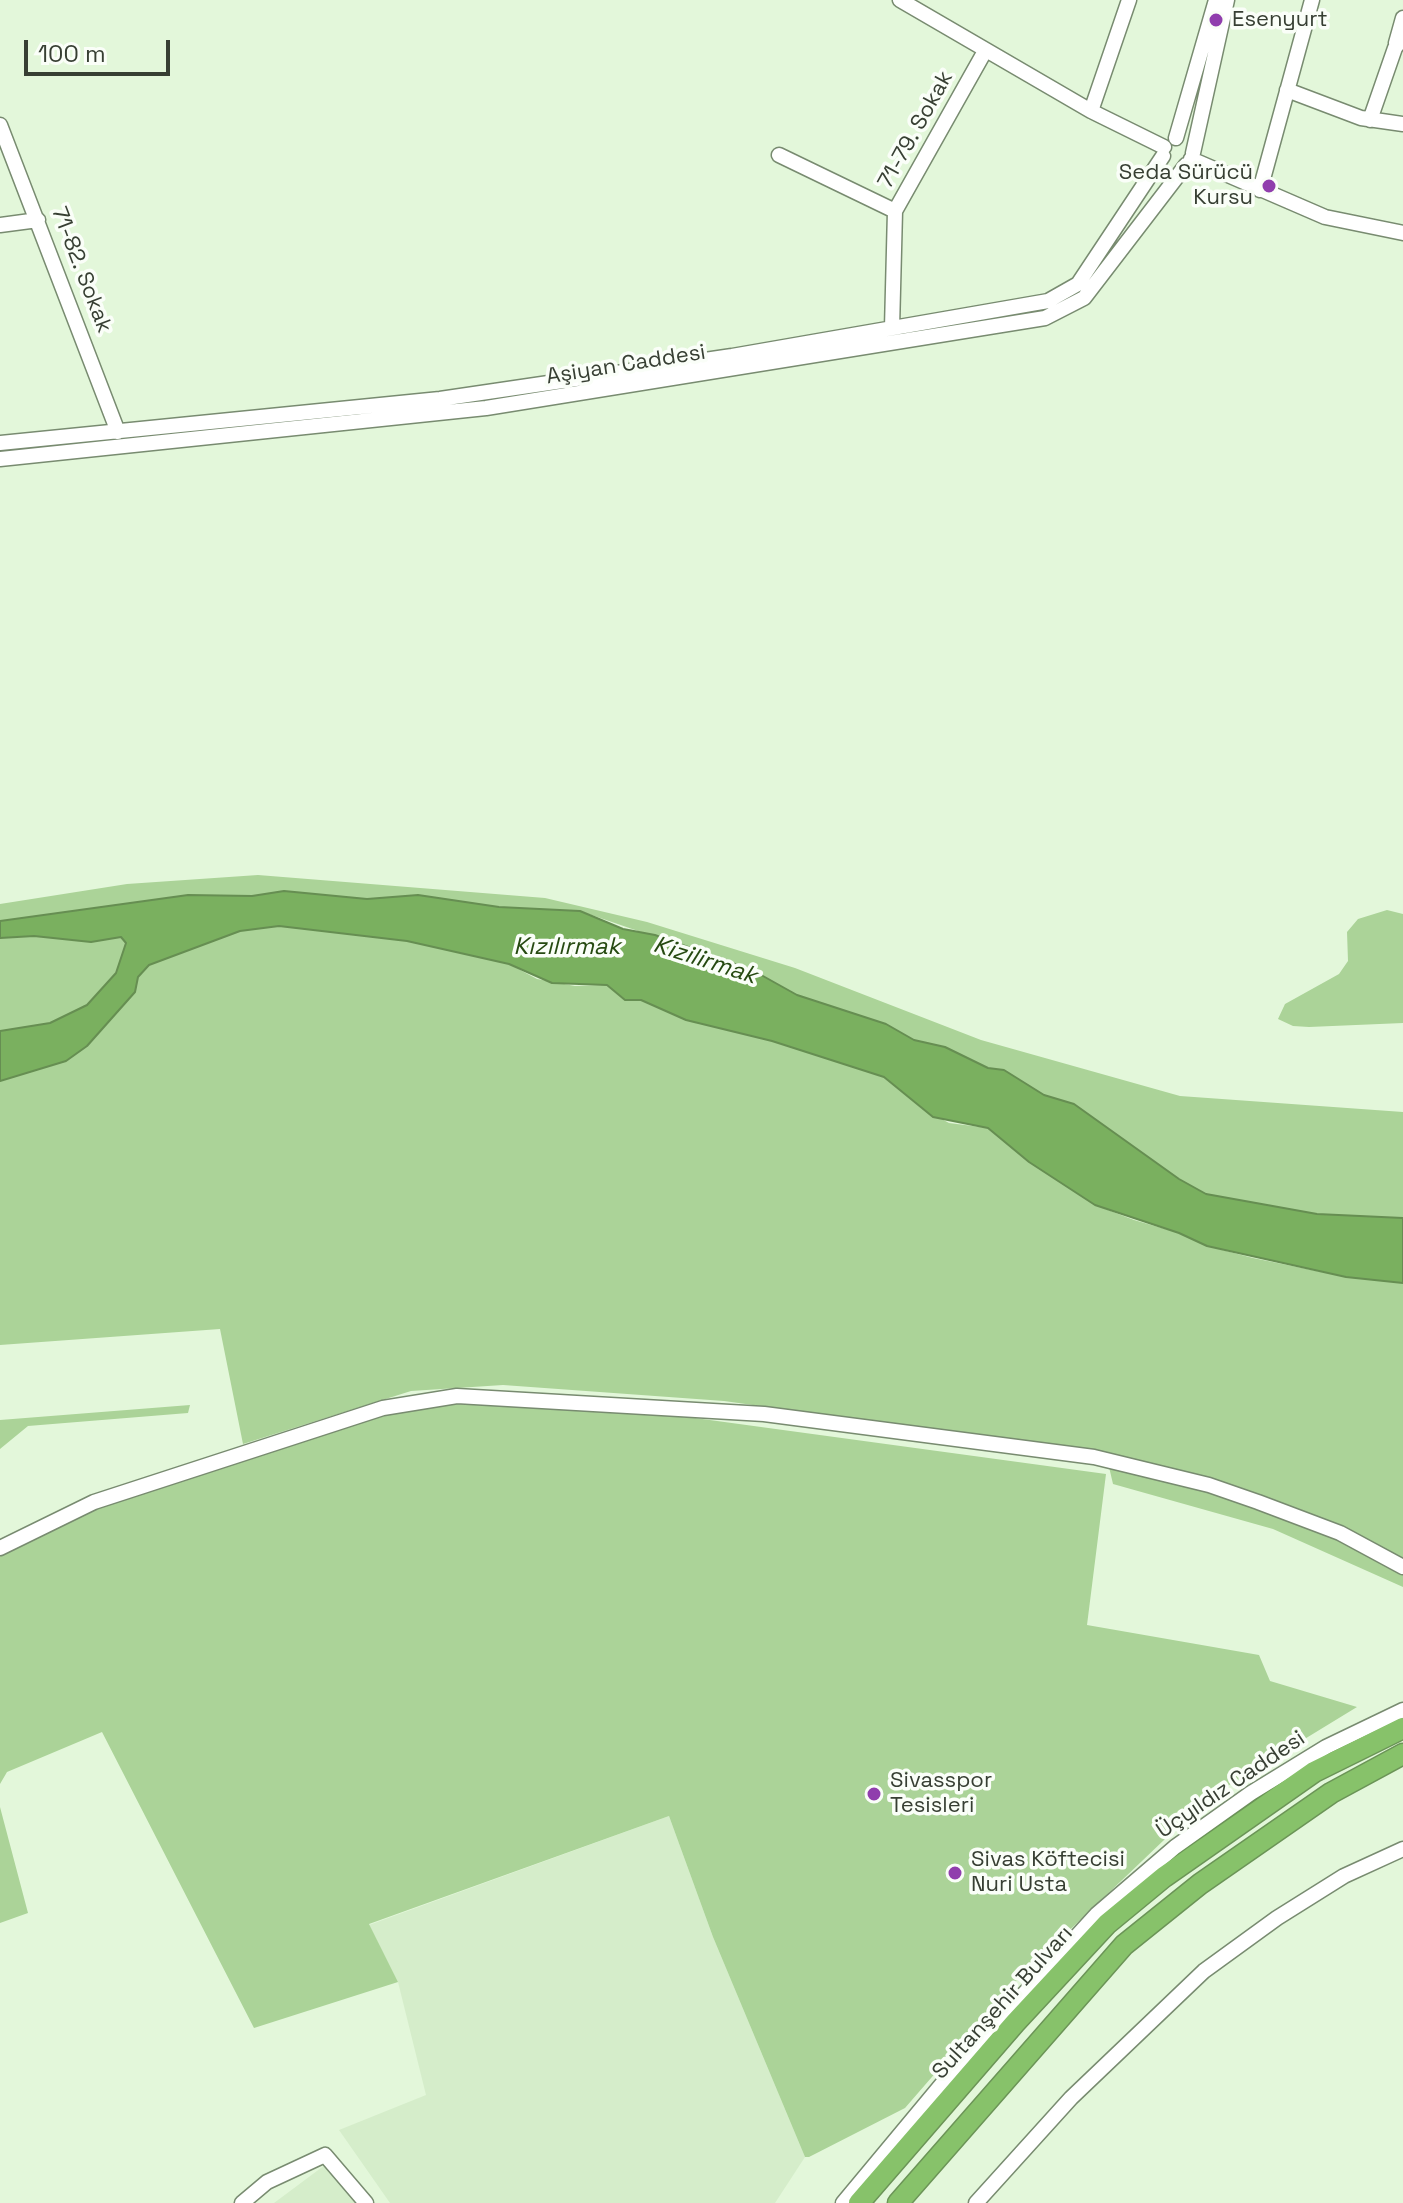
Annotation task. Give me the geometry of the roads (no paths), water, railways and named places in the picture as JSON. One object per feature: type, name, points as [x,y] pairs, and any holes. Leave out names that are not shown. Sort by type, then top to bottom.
[{"type":"highway","name":"Sultanşehir Bulvarı","points":[[859,2203],[1015,2023],[1107,1924],[1164,1877],[1314,1772],[1403,1728]]},
{"type":"highway","points":[[898,2203],[1124,1945],[1200,1884],[1331,1793],[1403,1754]]},
{"type":"street","points":[[900,0],[1091,111],[1168,147],[1189,143],[1190,159]]},
{"type":"street","name":"Aşiyan Caddesi","points":[[0,443],[440,399],[1048,301],[1078,284],[1168,147],[1216,0]]},
{"type":"street","points":[[1190,159],[1227,0]]},
{"type":"street","points":[[1260,190],[1312,0]]},
{"type":"street","points":[[1091,111],[1124,2]]},
{"type":"street","points":[[1370,120],[1399,42],[1403,18]]},
{"type":"street","name":"71-79. Sokak","points":[[892,328],[895,211],[985,51]]},
{"type":"street","points":[[1287,90],[1370,120],[1403,124]]},
{"type":"street","name":"71-82. Sokak","points":[[0,125],[118,432]]},
{"type":"street","points":[[1168,147],[1172,166],[1190,159],[1325,217],[1403,233]]},
{"type":"street","points":[[779,155],[895,211]]},
{"type":"street","name":"Aşiyan Caddesi","points":[[0,459],[471,410],[1045,318],[1069,309],[1092,289],[1190,159]]},
{"type":"street","points":[[0,225],[38,220]]},
{"type":"street","points":[[0,1548],[94,1502],[383,1408],[457,1396],[764,1414],[1094,1457],[1196,1481],[1246,1497],[1340,1533],[1403,1567]]},
{"type":"street","name":"Üçyıldız Caddesi","points":[[843,2203],[956,2067],[1097,1914],[1175,1847],[1251,1793],[1326,1747],[1403,1710]]},
{"type":"street","points":[[976,2203],[1071,2098],[1204,1971],[1277,1918],[1344,1876],[1403,1849]]},
{"type":"street","points":[[242,2203],[267,2182],[325,2155],[366,2203]]},
{"type":"water","name":"Kızılırmak","points":[[284,891],[367,899],[418,895],[499,907],[580,911],[623,929],[655,935],[754,971],[797,995],[886,1024],[914,1040],[945,1047],[988,1068],[1004,1070],[1044,1095],[1074,1104],[1179,1179],[1206,1194],[1317,1214],[1403,1218],[1403,1283],[1346,1277],[1207,1246],[1179,1233],[1095,1205],[1029,1162],[988,1128],[933,1117],[884,1077],[772,1041],[686,1020],[641,1000],[625,1000],[607,985],[552,983],[509,964],[407,941],[279,926],[240,931],[149,965],[138,977],[135,992],[87,1046],[66,1061],[0,1081],[0,1031],[50,1023],[87,1005],[116,973],[126,943],[121,937],[91,942],[34,936],[0,938],[0,921],[188,895],[252,896]]},
{"type":"place","name":"Esenyurt","points":[[1216,20]]},
{"type":"place","name":"Seda Sürücü Kursu","points":[[1269,186]]},
{"type":"place","name":"Sivasspor Tesisleri","points":[[874,1794]]},
{"type":"place","name":"Sivas Köftecisi Nuri Usta","points":[[955,1873]]},
{"type":"water label","name":"Kizilirmak","points":[[705,961]]}]
